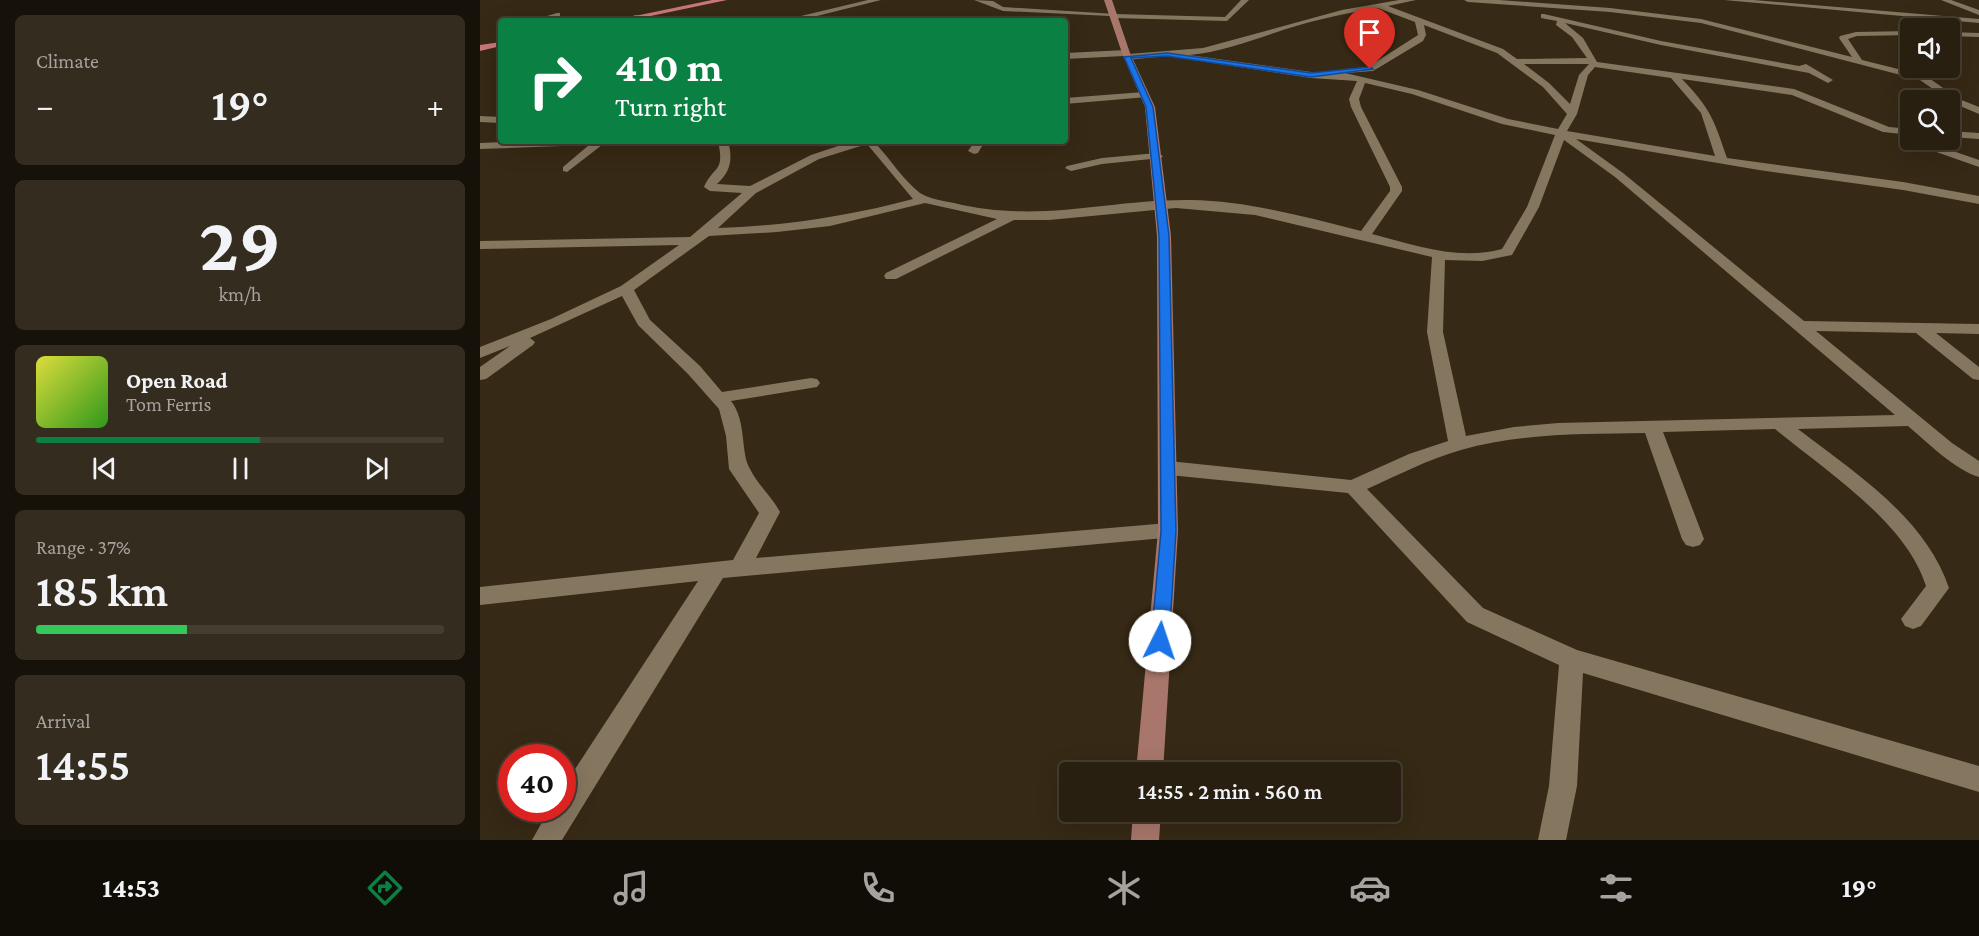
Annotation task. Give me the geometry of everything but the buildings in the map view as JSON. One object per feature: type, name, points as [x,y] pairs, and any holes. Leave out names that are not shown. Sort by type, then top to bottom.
[{"type":"main road","points":[[630,18],[723,0]]},
{"type":"main road","points":[[480,48],[498,45]]},
{"type":"street","points":[[791,18],[878,0]]},
{"type":"street","points":[[978,0],[993,3],[1000,9],[1111,10],[1227,19],[1245,0]]},
{"type":"street","points":[[1365,0],[1500,51],[1561,99],[1572,114]]},
{"type":"street","points":[[1068,56],[1203,51],[1235,44],[1281,28],[1412,0]]},
{"type":"street","points":[[1468,0],[1610,10],[1701,21],[1858,60],[1934,82],[1959,103],[1979,111]]},
{"type":"street","points":[[1509,2],[1521,0]]},
{"type":"street","points":[[1728,0],[1968,20],[1979,23]]},
{"type":"street","points":[[1835,0],[1844,10]]},
{"type":"street","points":[[1945,0],[1979,13]]},
{"type":"street","points":[[1509,2],[1568,27],[1583,45],[1592,62]]},
{"type":"street","points":[[1111,10],[1127,55],[1150,107],[1164,236],[1169,468],[1168,531],[1151,762]]},
{"type":"street","points":[[1030,18],[1038,11]]},
{"type":"street","points":[[546,18],[557,15]]},
{"type":"street","points":[[1544,16],[1661,43],[1812,71]]},
{"type":"street","points":[[635,17],[639,18]]},
{"type":"street","points":[[1322,76],[1370,69],[1389,59],[1420,39],[1422,35],[1419,22]]},
{"type":"street","points":[[1858,60],[1843,38],[1856,34],[1900,33]]},
{"type":"street","points":[[1960,34],[1979,35]]},
{"type":"street","points":[[1965,34],[1966,43],[1972,46]]},
{"type":"street","points":[[1784,41],[1784,55],[1828,80]]},
{"type":"street","points":[[1167,54],[1206,62],[1362,80],[1415,92],[1506,122],[1561,134],[1979,200]]},
{"type":"street","points":[[1515,62],[1592,62],[1674,76],[1794,92],[1900,135]]},
{"type":"street","points":[[872,144],[915,195],[924,200],[977,212],[1011,217],[1047,217],[1161,205],[1193,204],[1245,210],[1439,255],[1457,258],[1488,258],[1507,252],[1533,207],[1561,134],[1572,114],[1584,75],[1592,62]]},
{"type":"street","points":[[1674,76],[1699,102],[1706,113],[1722,160]]},
{"type":"street","points":[[1362,80],[1354,99],[1356,107],[1396,187],[1396,191],[1364,237]]},
{"type":"street","points":[[1068,101],[1144,95]]},
{"type":"street","points":[[480,119],[498,120]]},
{"type":"street","points":[[1887,130],[1900,131]]},
{"type":"street","points":[[1561,134],[1619,175],[1912,420],[1945,447],[1979,470]]},
{"type":"street","points":[[1960,135],[1979,136]]},
{"type":"street","points":[[481,147],[498,139]]},
{"type":"street","points":[[481,147],[552,144]]},
{"type":"street","points":[[567,169],[597,144]]},
{"type":"street","points":[[724,144],[727,152],[722,173],[711,182],[710,187],[752,190]]},
{"type":"street","points":[[480,353],[556,322],[626,289],[706,232],[752,190],[815,157],[855,144]]},
{"type":"street","points":[[1941,150],[1979,164]]},
{"type":"street","points":[[1071,168],[1102,161],[1157,156]]},
{"type":"street","points":[[706,232],[760,231],[813,225],[851,219],[924,200]]},
{"type":"street","points":[[891,276],[1011,217]]},
{"type":"street","points":[[480,245],[694,241]]},
{"type":"street","points":[[1439,255],[1435,332],[1458,444]]},
{"type":"street","points":[[626,289],[643,322],[694,370],[727,408],[735,436],[739,469],[770,512],[743,562],[748,567]]},
{"type":"street","points":[[480,375],[556,322]]},
{"type":"street","points":[[1798,326],[1979,329]]},
{"type":"street","points":[[1920,328],[1979,375]]},
{"type":"street","points":[[718,398],[811,383]]},
{"type":"street","points":[[1169,468],[1353,487],[1416,459],[1458,444],[1514,433],[1912,420]]},
{"type":"street","points":[[1780,423],[1881,508],[1901,527],[1928,562],[1938,588],[1913,619]]},
{"type":"street","points":[[1653,427],[1693,539]]},
{"type":"street","points":[[1353,487],[1475,615],[1572,659],[1979,779]]},
{"type":"street","points":[[480,596],[748,567],[1168,531]]},
{"type":"street","points":[[546,840],[717,570]]},
{"type":"street","points":[[1552,840],[1563,786],[1572,659]]},
{"type":"street","points":[[1145,840],[1146,822]]},
{"type":"route","points":[[1160,641],[1168,531],[1169,468],[1164,236],[1150,107],[1127,57],[1167,54],[1206,62],[1322,76],[1370,69]]}]
